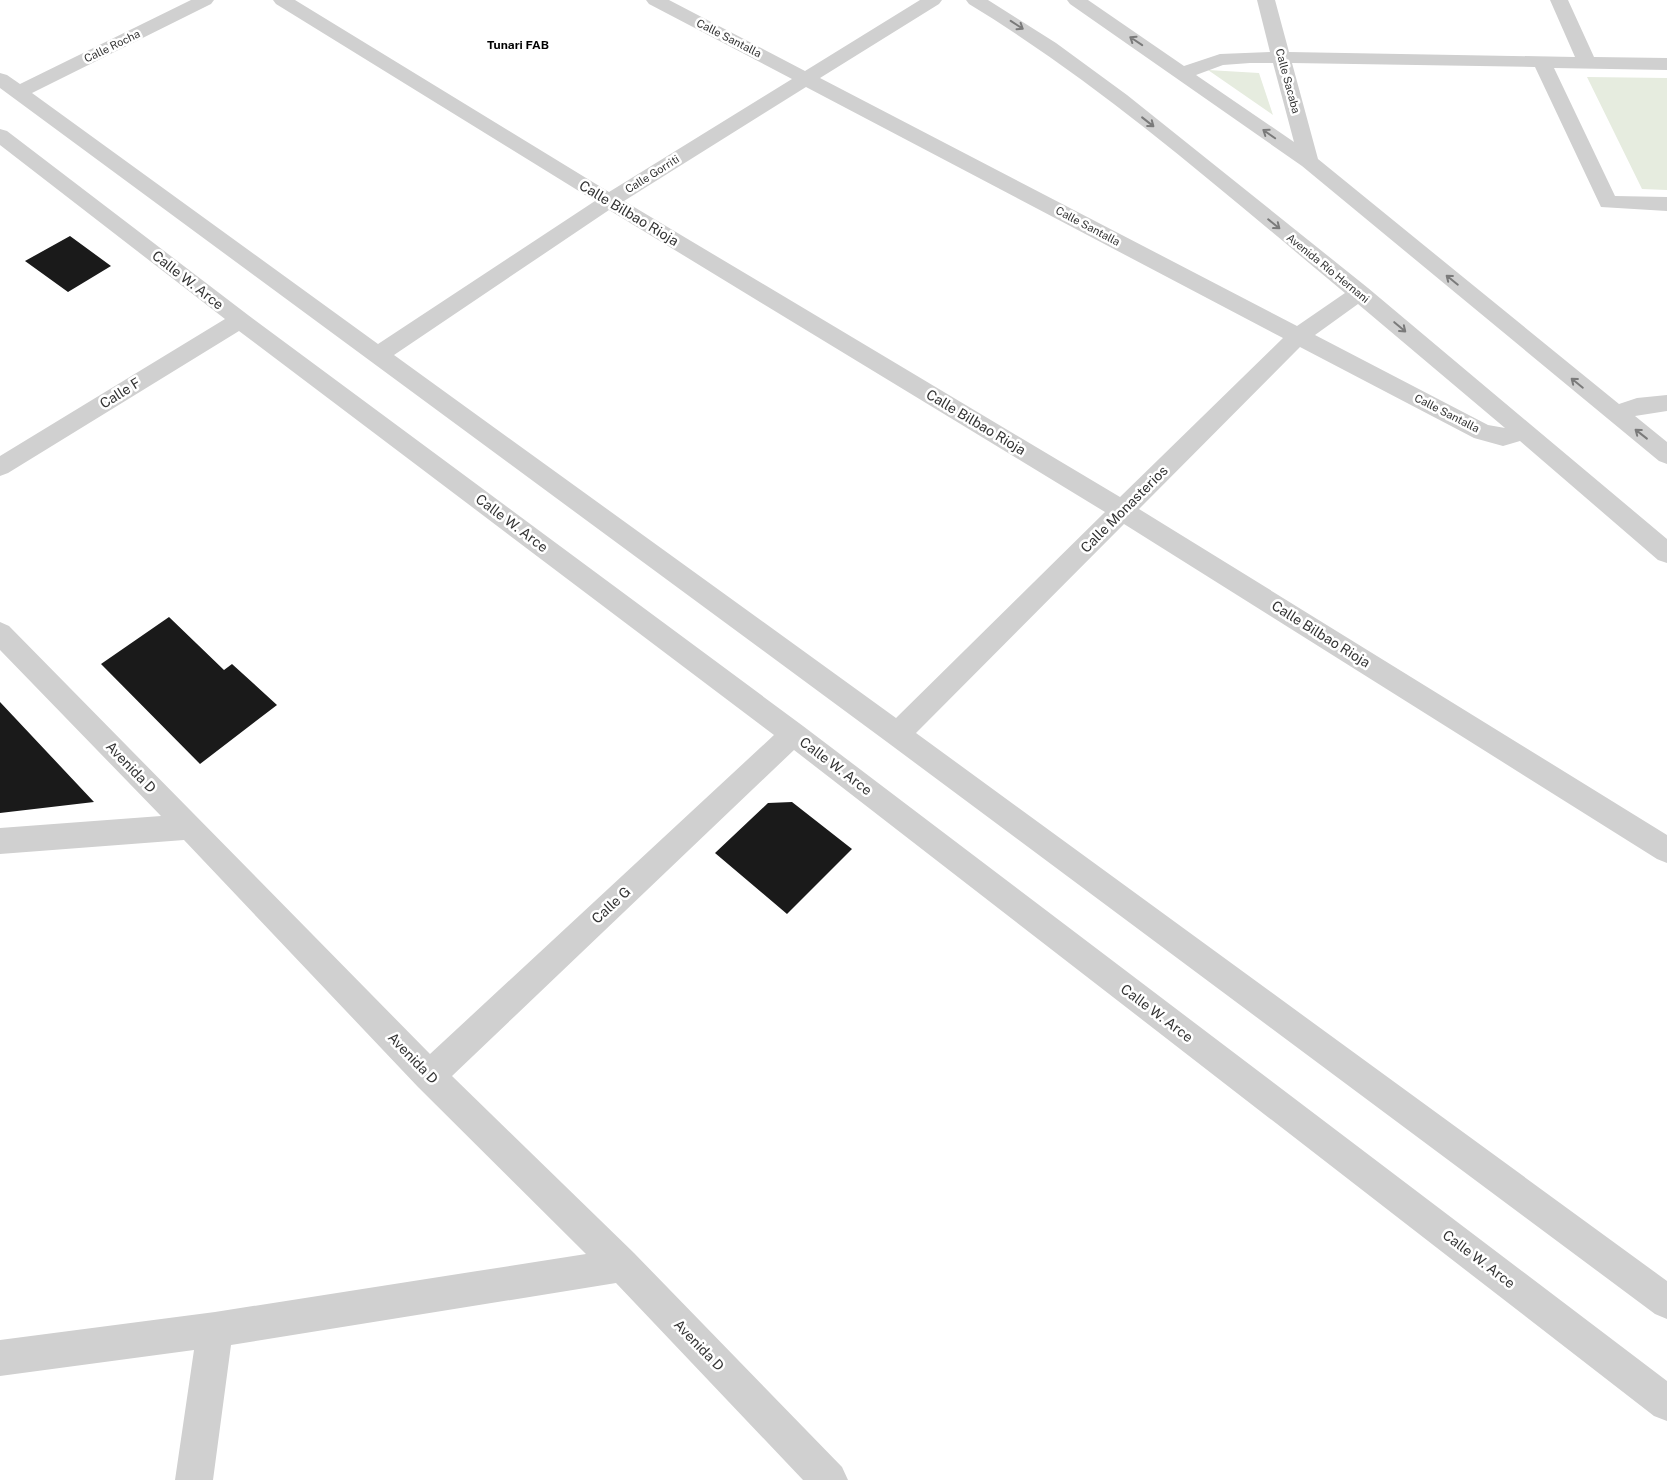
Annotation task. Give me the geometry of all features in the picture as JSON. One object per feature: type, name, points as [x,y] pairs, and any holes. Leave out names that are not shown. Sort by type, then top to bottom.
[{"type":"street","name":"Calle Rocha","points":[[9,85],[205,0]]},
{"type":"street","name":"Calle Bilbao Rioja","points":[[282,0],[609,201],[1122,510],[1667,850]]},
{"type":"street","name":"Calle Santalla","points":[[655,0],[1482,432],[1503,437],[1525,431]]},
{"type":"street","name":"Calle Gorriti","points":[[377,355],[609,201],[933,0]]},
{"type":"street","name":"Avenida Río Hernani","points":[[975,0],[1060,53],[1175,143],[1360,293],[1525,431],[1667,554]]},
{"type":"street","points":[[1076,0],[1309,162],[1667,455]]},
{"type":"street","name":"Calle Sacaba","points":[[1266,0],[1309,162]]},
{"type":"street","points":[[1560,0],[1588,64]]},
{"type":"street","points":[[1182,72],[1220,60],[1250,58],[1667,64]]},
{"type":"street","points":[[1542,63],[1608,202],[1667,204]]},
{"type":"street","points":[[9,85],[896,734],[1667,1302]]},
{"type":"street","name":"Calle W. Arce","points":[[0,135],[240,320],[793,734],[1667,1403]]},
{"type":"street","name":"Calle Monasterios","points":[[896,734],[1298,336],[1360,293]]},
{"type":"street","name":"Calle F","points":[[0,467],[240,320]]},
{"type":"street","points":[[1615,414],[1638,406],[1667,403]]},
{"type":"street","name":"Avenida D","points":[[0,633],[190,827],[429,1076],[622,1265],[829,1480]]},
{"type":"street","name":"Calle G","points":[[429,1076],[793,734]]},
{"type":"street","points":[[0,840],[190,827]]},
{"type":"street","points":[[0,1358],[215,1330],[622,1265]]},
{"type":"street","points":[[194,1480],[215,1330]]},
{"type":"shaded area","points":[[1208,70],[1259,73],[1273,115]]},
{"type":"shaded area","points":[[1587,77],[1667,78],[1667,190],[1642,189]]},
{"type":"building","points":[[70,236],[111,266],[68,292],[25,261]]},
{"type":"building","points":[[169,617],[224,670],[232,664],[277,705],[200,764],[101,664]]},
{"type":"building","points":[[0,702],[94,802],[0,813]]},
{"type":"building","points":[[792,802],[852,849],[787,914],[715,853],[768,803]]},
{"type":"district","name":"Tunari FAB","points":[[518,45]]}]
